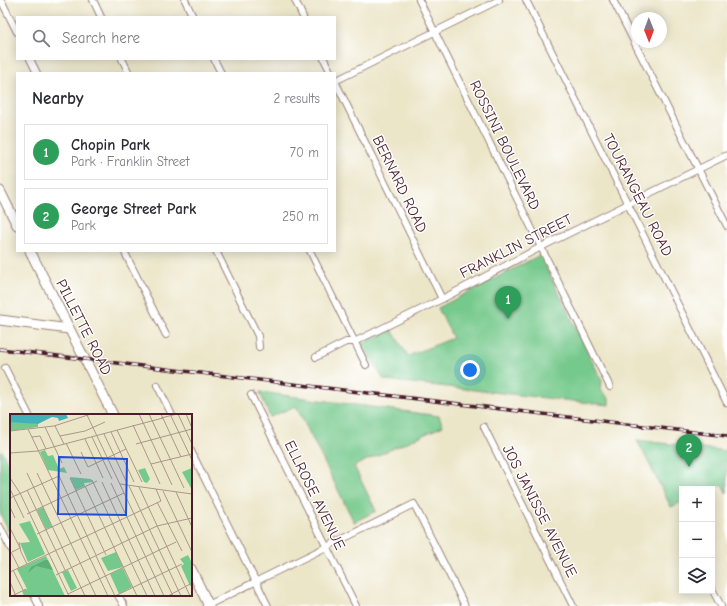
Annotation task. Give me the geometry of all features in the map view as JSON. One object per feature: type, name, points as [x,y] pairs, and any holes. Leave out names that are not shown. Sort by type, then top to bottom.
[{"type":"street","points":[[1,0],[16,30]]},
{"type":"street","points":[[93,0],[101,16]]},
{"type":"street","points":[[185,0],[193,16]]},
{"type":"street","points":[[295,0],[303,16]]},
{"type":"street","name":"ROSSINI BOULEVARD","points":[[419,0],[610,387]]},
{"type":"street","points":[[336,81],[499,0]]},
{"type":"street","name":"TOURANGEAU ROAD","points":[[526,0],[727,403]]},
{"type":"street","points":[[613,0],[727,226]]},
{"type":"street","points":[[30,60],[36,72]]},
{"type":"street","points":[[122,60],[128,72]]},
{"type":"street","points":[[214,60],[220,72]]},
{"type":"street","points":[[324,60],[330,72]]},
{"type":"street","name":"BERNARD ROAD","points":[[336,83],[442,299]]},
{"type":"street","name":"FRANKLIN STREET","points":[[316,357],[346,342],[354,342],[442,299],[541,247],[727,155]]},
{"type":"street","points":[[0,191],[16,223]]},
{"type":"street","name":"PILLETTE ROAD","points":[[30,252],[113,414]]},
{"type":"street","points":[[124,252],[166,335]]},
{"type":"street","points":[[216,252],[258,336],[259,347]]},
{"type":"street","points":[[310,252],[366,365]]},
{"type":"street","points":[[0,320],[69,329]]},
{"type":"street","points":[[5,368],[28,414]]},
{"type":"street","points":[[157,385],[172,414]]},
{"type":"street","name":"ELLROSE AVENUE","points":[[251,395],[356,606]]},
{"type":"street","name":"JOS JANISSE AVENUE","points":[[484,427],[573,606]]},
{"type":"street","points":[[192,453],[268,606]]},
{"type":"street","points":[[192,571],[208,606],[414,504],[465,606]]},
{"type":"street","points":[[0,527],[10,547]]},
{"type":"street","points":[[715,594],[721,606]]},
{"type":"street","points":[[34,596],[39,606]]},
{"type":"street","points":[[119,596],[124,606]]},
{"type":"green space","points":[[540,255],[602,381],[601,390],[609,399],[609,405],[384,380],[362,344],[392,330],[408,356],[453,338],[438,308]]},
{"type":"green space","points":[[260,392],[439,416],[443,426],[354,466],[376,511],[354,522],[296,406],[270,417]]},
{"type":"green space","points":[[637,440],[727,451],[727,494],[722,484],[715,487],[679,486],[679,503],[671,507]]},
{"type":"green space","points":[[2,451],[10,468],[10,529],[8,530],[0,513],[0,452]]},
{"type":"railway","points":[[0,349],[727,436]]},
{"type":"place","name":"Chopin Park","points":[[508,319]]},
{"type":"place","name":"George Street Park","points":[[689,467]]}]
